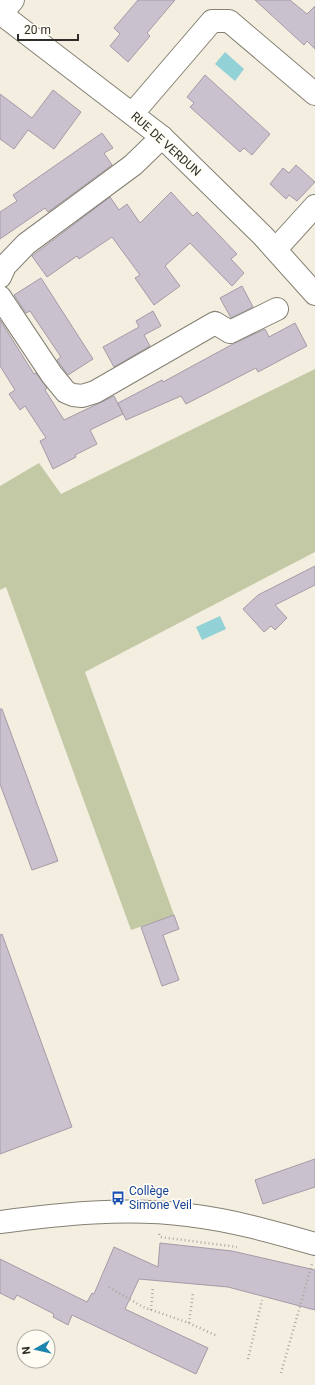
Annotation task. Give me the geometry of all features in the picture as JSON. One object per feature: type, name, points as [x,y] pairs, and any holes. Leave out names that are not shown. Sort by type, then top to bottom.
[{"type":"street","name":"RUE DE VERDUN","points":[[5,9],[162,137],[276,249],[315,294]]},
{"type":"street","points":[[133,113],[212,21],[229,21],[315,94]]},
{"type":"street","points":[[0,277],[11,259],[26,244],[133,165],[162,137]]},
{"type":"street","points":[[276,249],[315,206]]},
{"type":"street","points":[[0,297],[56,381],[66,392],[82,396],[95,392],[215,324],[230,332],[277,309]]},
{"type":"street","points":[[0,1222],[88,1212],[153,1212],[188,1215],[275,1232],[314,1252]]},
{"type":"path","points":[[153,1212],[160,1237],[239,1247]]},
{"type":"path","points":[[281,1373],[314,1252]]},
{"type":"path","points":[[304,1264],[315,1266]]},
{"type":"path","points":[[108,1287],[151,1310],[189,1323],[217,1336]]},
{"type":"path","points":[[151,1310],[153,1287]]},
{"type":"path","points":[[189,1323],[193,1293]]},
{"type":"path","points":[[248,1359],[262,1300]]},
{"type":"green space","points":[[315,369],[315,552],[85,672],[174,915],[131,930],[6,587],[0,590],[0,486],[39,463],[61,494]]},
{"type":"water","points":[[225,52],[244,69],[235,81],[215,64]]},
{"type":"water","points":[[220,616],[226,629],[202,640],[196,627]]},
{"type":"building","points":[[138,0],[175,0],[147,33],[150,36],[128,62],[110,46],[120,34],[114,28]]},
{"type":"building","points":[[255,0],[290,0],[307,14],[315,6],[315,49],[307,41],[304,45]]},
{"type":"building","points":[[205,75],[270,134],[252,155],[244,148],[240,152],[190,107],[194,103],[187,97]]},
{"type":"building","points":[[53,90],[81,112],[54,149],[28,130],[14,149],[0,139],[0,94],[32,118]]},
{"type":"building","points":[[102,133],[113,148],[104,153],[112,165],[48,212],[45,208],[0,239],[0,212],[17,201],[13,195]]},
{"type":"building","points":[[296,165],[315,182],[297,201],[289,195],[286,199],[270,184],[283,168],[289,173]]},
{"type":"building","points":[[171,192],[193,216],[197,212],[237,254],[231,259],[244,273],[232,286],[190,243],[165,266],[180,286],[154,305],[135,278],[140,275],[112,237],[79,259],[77,256],[47,277],[32,256],[110,197],[119,210],[127,204],[140,223]]},
{"type":"building","points":[[41,278],[93,359],[68,375],[57,360],[61,357],[30,311],[26,313],[14,295]]},
{"type":"building","points":[[242,286],[253,307],[231,318],[220,298]]},
{"type":"building","points":[[153,311],[161,326],[144,335],[150,346],[114,367],[103,347],[139,327],[136,321]]},
{"type":"building","points":[[0,320],[34,374],[36,373],[47,388],[45,390],[64,420],[114,396],[123,414],[90,430],[97,444],[75,455],[76,457],[53,469],[40,441],[46,438],[25,406],[20,410],[9,394],[15,390],[0,366]]},
{"type":"building","points":[[295,323],[307,346],[258,372],[256,368],[186,404],[181,396],[126,420],[118,403],[162,380],[163,382],[233,344],[265,329],[269,337]]},
{"type":"building","points":[[315,566],[315,585],[275,605],[287,618],[275,630],[271,626],[264,632],[243,609],[258,595]]},
{"type":"building","points":[[0,709],[2,709],[58,861],[32,870],[0,784]]},
{"type":"building","points":[[174,915],[179,929],[163,935],[179,980],[162,986],[141,927]]},
{"type":"building","points":[[2,934],[72,1127],[0,1154],[0,935]]},
{"type":"building","points":[[315,1159],[315,1187],[263,1204],[255,1180]]},
{"type":"building","points":[[160,1243],[232,1251],[315,1270],[315,1310],[228,1287],[139,1279],[125,1309],[208,1348],[196,1374],[72,1315],[68,1325],[53,1317],[54,1314],[17,1295],[14,1300],[0,1293],[0,1259],[87,1302],[92,1293],[94,1294],[114,1247],[158,1267]]},
{"type":"place","name":"Collège Simone Veil","points":[[118,1198]]}]
